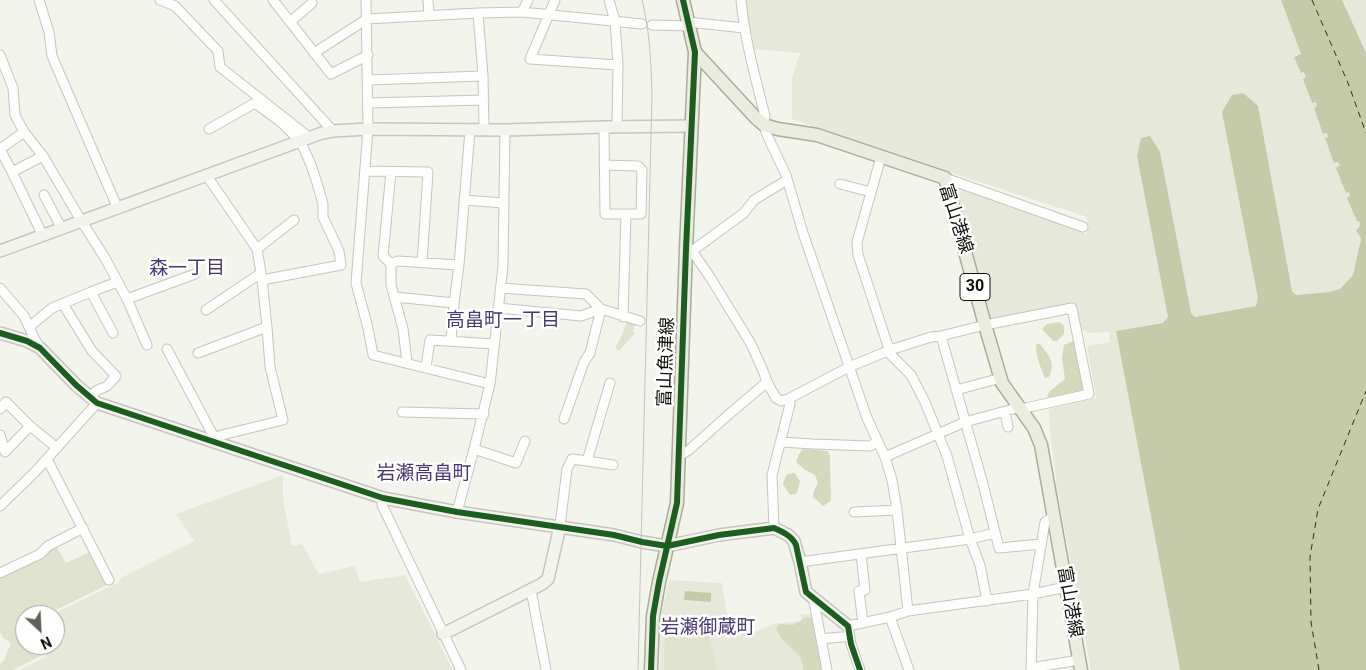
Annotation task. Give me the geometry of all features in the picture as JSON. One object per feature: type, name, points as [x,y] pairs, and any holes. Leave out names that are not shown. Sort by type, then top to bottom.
[{"type":"main road","points":[[683,0],[695,52],[754,117],[764,125]]},
{"type":"main road","name":"富山魚津線","points":[[651,670],[653,616],[658,582],[677,503],[689,250],[691,126],[695,52]]},
{"type":"main road","name":"富山港線","points":[[764,125],[817,135],[945,178],[1002,383],[1021,407],[1034,428],[1041,445],[1080,665]]},
{"type":"street","points":[[39,0],[49,32],[52,56],[118,209]]},
{"type":"street","points":[[160,0],[175,6],[218,51],[220,67],[306,140],[311,165],[323,204],[323,217],[339,251],[341,265],[262,277],[206,310]]},
{"type":"street","points":[[214,0],[333,131]]},
{"type":"street","points":[[273,0],[331,74],[368,55]]},
{"type":"street","points":[[366,0],[368,129],[356,283],[373,354],[490,384]]},
{"type":"street","points":[[428,0],[429,15]]},
{"type":"street","points":[[522,12],[528,0]]},
{"type":"street","points":[[555,0],[530,59],[618,65]]},
{"type":"street","points":[[608,0],[615,21],[618,65],[617,127]]},
{"type":"street","points":[[741,0],[749,54],[765,116],[764,125],[767,135],[787,180],[849,367],[892,480],[908,611]]},
{"type":"street","points":[[290,22],[312,4]]},
{"type":"street","points":[[314,53],[367,19],[522,12],[642,24]]},
{"type":"street","points":[[478,13],[483,76],[484,130]]},
{"type":"street","points":[[652,25],[689,24],[744,28]]},
{"type":"street","points":[[0,55],[13,88],[15,116],[24,132],[43,156],[105,258],[127,299],[148,345]]},
{"type":"street","points":[[368,80],[483,76]]},
{"type":"street","points":[[368,103],[484,100]]},
{"type":"street","points":[[209,129],[255,103],[306,140]]},
{"type":"street","points":[[0,251],[333,131],[368,129],[505,130],[691,126]]},
{"type":"street","points":[[604,127],[604,165],[605,214],[641,214],[642,170],[638,166],[604,165]]},
{"type":"street","points":[[451,340],[470,130]]},
{"type":"street","points":[[457,512],[484,414],[490,384],[502,266],[505,130]]},
{"type":"street","points":[[24,132],[0,149],[43,236]]},
{"type":"street","points":[[12,172],[43,156]]},
{"type":"street","points":[[881,157],[857,242],[858,254],[891,355],[911,375],[925,402],[947,456],[970,539],[980,565],[987,601]]},
{"type":"street","points":[[365,171],[428,172],[422,263]]},
{"type":"street","points":[[391,172],[383,256],[391,264],[391,285],[403,329],[407,362]]},
{"type":"street","points":[[207,176],[257,249],[262,277],[270,367],[283,420],[213,439]]},
{"type":"street","points":[[945,178],[1083,227]]},
{"type":"street","points":[[787,180],[754,200],[744,213],[689,250],[710,277],[751,344],[767,382],[776,398],[781,401],[849,367],[931,336],[941,336],[985,325],[1072,308],[1089,394],[1021,407],[965,422],[884,457]]},
{"type":"street","points":[[840,184],[871,192]]},
{"type":"street","points":[[44,195],[62,229]]},
{"type":"street","points":[[464,200],[503,203]]},
{"type":"street","points":[[623,317],[626,214]]},
{"type":"street","points":[[257,249],[294,220]]},
{"type":"street","points":[[391,264],[398,261],[458,265]]},
{"type":"street","points":[[127,299],[195,274]]},
{"type":"street","points":[[29,327],[52,308],[117,282]]},
{"type":"street","points":[[0,288],[24,316],[40,348],[76,385],[94,400],[383,498],[457,512],[614,535],[667,546],[719,535],[774,528],[788,535],[794,541],[806,592],[849,631],[851,644],[860,670]]},
{"type":"street","points":[[500,288],[586,294],[601,310],[640,321]]},
{"type":"street","points":[[91,292],[113,333]]},
{"type":"street","points":[[395,297],[454,304]]},
{"type":"street","points":[[0,506],[47,459],[94,400],[96,391],[107,386],[116,376],[92,351],[63,304]]},
{"type":"street","points":[[498,308],[581,316],[601,310]]},
{"type":"street","points":[[564,419],[584,362],[590,353],[601,310]]},
{"type":"street","points":[[198,353],[267,328]]},
{"type":"street","points":[[0,333],[27,341],[40,348]]},
{"type":"street","points":[[941,336],[999,548],[1041,544]]},
{"type":"street","points":[[426,367],[430,340],[494,344]]},
{"type":"street","points":[[167,349],[213,439]]},
{"type":"street","points":[[956,390],[1001,378]]},
{"type":"street","points":[[679,456],[689,450],[767,382]]},
{"type":"street","points":[[587,461],[610,383]]},
{"type":"street","points":[[774,528],[772,475],[790,404],[788,399]]},
{"type":"street","points":[[2,402],[56,448]]},
{"type":"street","points":[[402,412],[484,414]]},
{"type":"street","points":[[1004,412],[1008,427]]},
{"type":"street","points":[[0,435],[5,452],[30,426]]},
{"type":"street","points":[[474,450],[516,463],[524,441]]},
{"type":"street","points":[[781,442],[870,446],[877,442]]},
{"type":"street","points":[[47,459],[109,580]]},
{"type":"street","points":[[443,634],[531,590],[548,579],[560,526],[567,469],[572,459],[613,465]]},
{"type":"street","points":[[383,498],[382,505],[461,670]]},
{"type":"street","points":[[854,512],[897,510]]},
{"type":"street","points":[[1054,516],[1044,522],[1034,594],[1031,669],[1080,665]]},
{"type":"street","points":[[0,573],[40,554],[48,546],[83,528]]},
{"type":"street","points":[[800,562],[970,539],[995,533]]},
{"type":"street","points":[[861,554],[865,590],[859,591],[863,623]]},
{"type":"street","points":[[821,639],[849,631],[863,623],[908,611],[1034,594],[1066,587]]},
{"type":"street","points":[[531,590],[546,670]]},
{"type":"street","points":[[812,598],[827,670]]},
{"type":"street","points":[[890,617],[909,670]]},
{"type":"shaded area","points":[[744,0],[1281,0],[1301,54],[1294,56],[1307,77],[1303,79],[1312,103],[1316,102],[1318,107],[1314,108],[1323,134],[1327,132],[1328,137],[1325,138],[1335,163],[1338,162],[1340,166],[1337,168],[1350,196],[1357,221],[1359,221],[1358,235],[1361,239],[1353,275],[1340,289],[1296,295],[1256,306],[1116,331],[1180,670],[1091,670],[1057,490],[1049,409],[1096,398],[1087,346],[1110,342],[1109,332],[1091,333],[1082,330],[1074,303],[989,322],[957,195],[963,189],[1079,230],[1087,235],[1087,217],[792,119],[792,78],[800,53],[754,49],[748,29]]},
{"type":"shaded area","points":[[1281,0],[1342,0],[1366,53],[1366,670],[1180,670],[1116,331],[1163,323],[1168,317],[1137,156],[1141,138],[1150,136],[1160,152],[1191,313],[1195,317],[1256,306],[1258,298],[1222,112],[1232,95],[1243,93],[1258,106],[1292,291],[1296,295],[1329,292],[1340,289],[1353,275],[1361,239],[1356,230],[1360,224],[1347,198],[1350,196],[1349,192],[1346,193],[1336,168],[1340,166],[1338,162],[1334,163],[1325,138],[1328,137],[1327,133],[1323,134],[1314,108],[1317,106],[1316,102],[1312,103],[1303,79],[1306,77],[1304,72],[1301,73],[1294,57],[1301,54]]},
{"type":"shaded area","points":[[1341,0],[1366,0],[1366,54]]},
{"type":"shaded area","points":[[627,321],[635,324],[633,331],[635,333],[619,351],[615,348]]},
{"type":"shaded area","points":[[1060,322],[1064,326],[1064,334],[1057,341],[1053,341],[1042,329],[1047,324]]},
{"type":"shaded area","points":[[1073,341],[1081,357],[1083,389],[1050,399],[1047,396],[1049,392],[1065,379],[1062,359],[1064,345]]},
{"type":"shaded area","points":[[1036,344],[1040,344],[1052,363],[1049,377],[1045,378],[1041,369]]},
{"type":"shaded area","points":[[803,449],[828,451],[830,456],[831,501],[823,506],[813,497],[818,483],[815,475],[805,470],[796,462]]},
{"type":"shaded area","points":[[795,473],[800,481],[797,493],[790,495],[783,483],[787,474]]},
{"type":"shaded area","points":[[283,475],[283,499],[292,546],[302,544],[319,574],[355,566],[360,582],[405,575],[453,670],[20,670],[47,655],[65,655],[65,608],[117,583],[123,577],[194,541],[176,514]]},
{"type":"shaded area","points":[[55,544],[66,563],[92,551],[109,584],[65,606],[15,605],[15,655],[43,655],[12,670],[0,670],[0,664],[4,660],[11,643],[3,638],[0,632],[0,575]]},
{"type":"shaded area","points":[[669,580],[722,583],[730,632],[754,632],[772,624],[801,621],[801,614],[812,614],[823,670],[660,670],[661,616]]},
{"type":"shaded area","points":[[685,591],[711,593],[711,602],[684,600]]},
{"type":"shaded area","points":[[704,616],[717,670],[664,670],[665,621]]},
{"type":"shaded area","points":[[806,617],[811,618],[816,623],[824,670],[803,670],[799,656],[783,640],[776,629],[780,624],[793,625]]},
{"type":"ferry route","points":[[1312,0],[1348,83],[1366,133]]},
{"type":"ferry route","points":[[1319,670],[1311,622],[1310,557],[1318,509],[1366,391]]},
{"type":"tram line","points":[[638,670],[652,95],[651,59],[642,0]]},
{"type":"cycle path","points":[[651,670],[653,616],[677,503],[695,52],[683,0]]},
{"type":"cycle path","points":[[0,333],[27,341],[40,348],[76,385],[97,403],[383,498],[457,512],[614,535],[667,546],[719,535],[774,528],[790,537],[796,545],[806,592],[848,626],[851,644],[860,670]]},
{"type":"district","name":"森一丁目","points":[[187,269]]},
{"type":"district","name":"高畠町一丁目","points":[[503,321]]},
{"type":"district","name":"岩瀬高畠町","points":[[424,474]]},
{"type":"district","name":"岩瀬御蔵町","points":[[708,628]]}]
